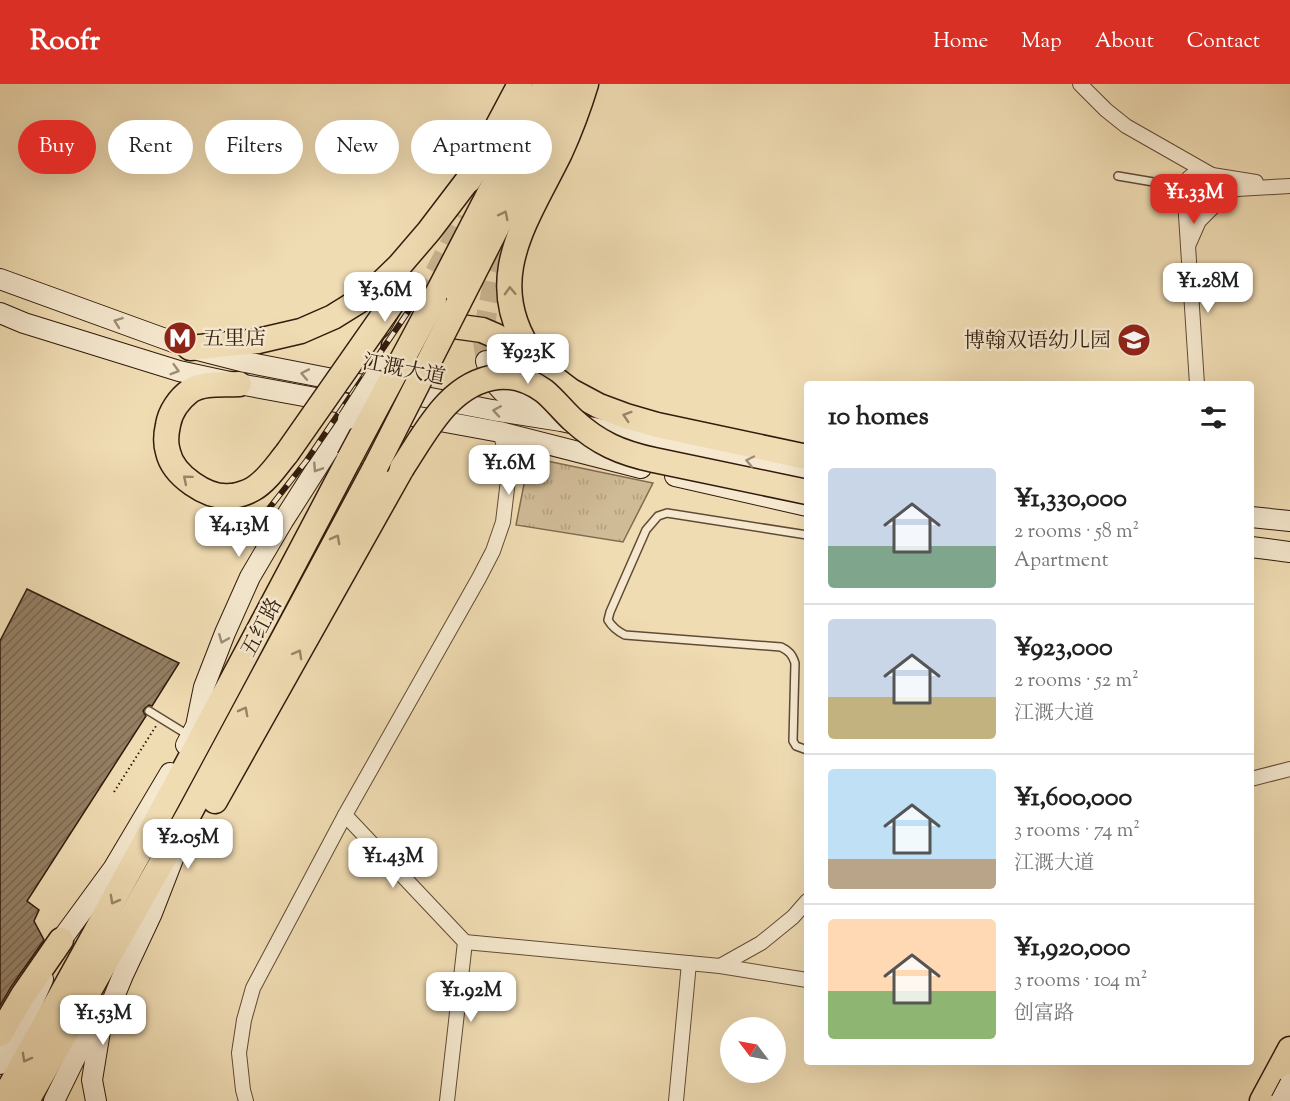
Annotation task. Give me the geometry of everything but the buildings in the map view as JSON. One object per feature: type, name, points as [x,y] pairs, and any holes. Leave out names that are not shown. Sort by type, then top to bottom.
[{"type":"highway","points":[[502,120],[520,84]]},
{"type":"highway","name":"五红路","points":[[2,1101],[104,964],[161,813],[349,459],[418,297],[546,84]]},
{"type":"highway","name":"五红路","points":[[27,1101],[189,814],[376,466],[570,84]]},
{"type":"highway","points":[[554,378],[536,360],[520,334],[513,317],[510,274],[518,237],[561,151],[586,84]]},
{"type":"highway","points":[[190,348],[258,341],[301,331],[333,317],[370,294],[399,266],[472,174]]},
{"type":"highway","points":[[239,384],[204,385],[190,391],[176,404],[169,418],[166,436],[168,453],[177,470],[193,485],[213,494],[231,496],[252,490],[270,475],[418,297],[433,242],[473,174]]},
{"type":"highway","points":[[388,356],[406,334],[426,326],[446,325],[482,330],[509,344],[585,399],[626,416],[657,425],[804,456]]},
{"type":"highway","points":[[152,913],[402,468],[444,407],[471,384],[486,378],[503,376],[529,381],[545,392],[585,430],[603,443],[624,452],[804,491]]},
{"type":"highway","points":[[113,869],[161,813],[193,732]]},
{"type":"highway","points":[[189,814],[248,741]]},
{"type":"highway","points":[[0,1034],[23,995],[61,940]]},
{"type":"highway","points":[[1262,1101],[1290,1049]]},
{"type":"highway","points":[[1272,1101],[1290,1072]]},
{"type":"main road","name":"江溉大道","points":[[0,279],[190,348],[245,362],[554,420],[804,472]]},
{"type":"main road","points":[[0,1064],[33,1001],[61,940],[113,869],[193,732],[204,687],[250,577],[388,356],[418,297]]},
{"type":"main road","name":"江溉大道","points":[[0,313],[24,323],[179,371],[500,432],[663,474],[804,505]]},
{"type":"main road","points":[[486,361],[492,380],[503,392],[554,420]]},
{"type":"main road","points":[[1254,515],[1290,510]]},
{"type":"main road","points":[[1254,515],[1290,521]]},
{"type":"main road","points":[[1254,545],[1290,540]]},
{"type":"main road","points":[[1254,546],[1290,552]]},
{"type":"main road","points":[[54,1101],[79,1050],[104,964],[152,913],[189,814]]},
{"type":"main road","points":[[96,1101],[92,1080],[100,1031],[104,964]]},
{"type":"main road","points":[[1283,1101],[1290,1072]]},
{"type":"main road","points":[[1283,1101],[1290,1084]]},
{"type":"street","points":[[1080,84],[1126,126],[1209,174],[1217,179],[1221,190],[1215,204],[1207,210],[1194,209],[1189,205],[1184,193],[1190,177],[1201,172],[1209,174],[1287,187]]},
{"type":"street","points":[[1152,141],[1178,160],[1184,172],[1197,381]]},
{"type":"street","points":[[1188,246],[1199,221],[1226,194],[1237,189],[1287,187]]},
{"type":"street","points":[[246,1101],[239,1053],[244,1020],[254,988],[345,815],[493,550],[502,522],[508,480],[506,454],[500,432]]},
{"type":"street","points":[[508,480],[527,453],[538,449],[564,448]]},
{"type":"street","points":[[1254,778],[1290,769]]},
{"type":"street","points":[[345,815],[465,942],[720,966],[804,980]]},
{"type":"street","points":[[720,966],[761,943],[793,917],[804,904]]},
{"type":"street","points":[[447,1101],[465,942]]},
{"type":"street","points":[[676,1101],[689,963]]},
{"type":"lane","points":[[1119,176],[1184,193]]},
{"type":"lane","points":[[804,535],[667,513],[658,516],[646,530],[608,620],[611,626],[625,635],[781,647],[787,650],[793,655],[795,663],[793,741],[796,746],[804,749]]},
{"type":"lane","points":[[149,711],[193,732]]},
{"type":"path","points":[[114,792],[161,718]]},
{"type":"green space","points":[[1202,181],[1209,184],[1212,191],[1209,198],[1202,201],[1195,198],[1192,191],[1195,184]]},
{"type":"green space","points":[[547,461],[653,483],[623,542],[516,525],[526,474],[535,465]]},
{"type":"tunnel","points":[[486,361],[483,341],[487,312],[494,278],[516,210]]},
{"type":"tunnel","points":[[421,299],[464,217]]},
{"type":"railway","points":[[260,520],[307,460],[414,303]]},
{"type":"place","name":"五里店","points":[[180,338]]},
{"type":"place","name":"博翰双语幼儿园","points":[[1134,340]]}]
